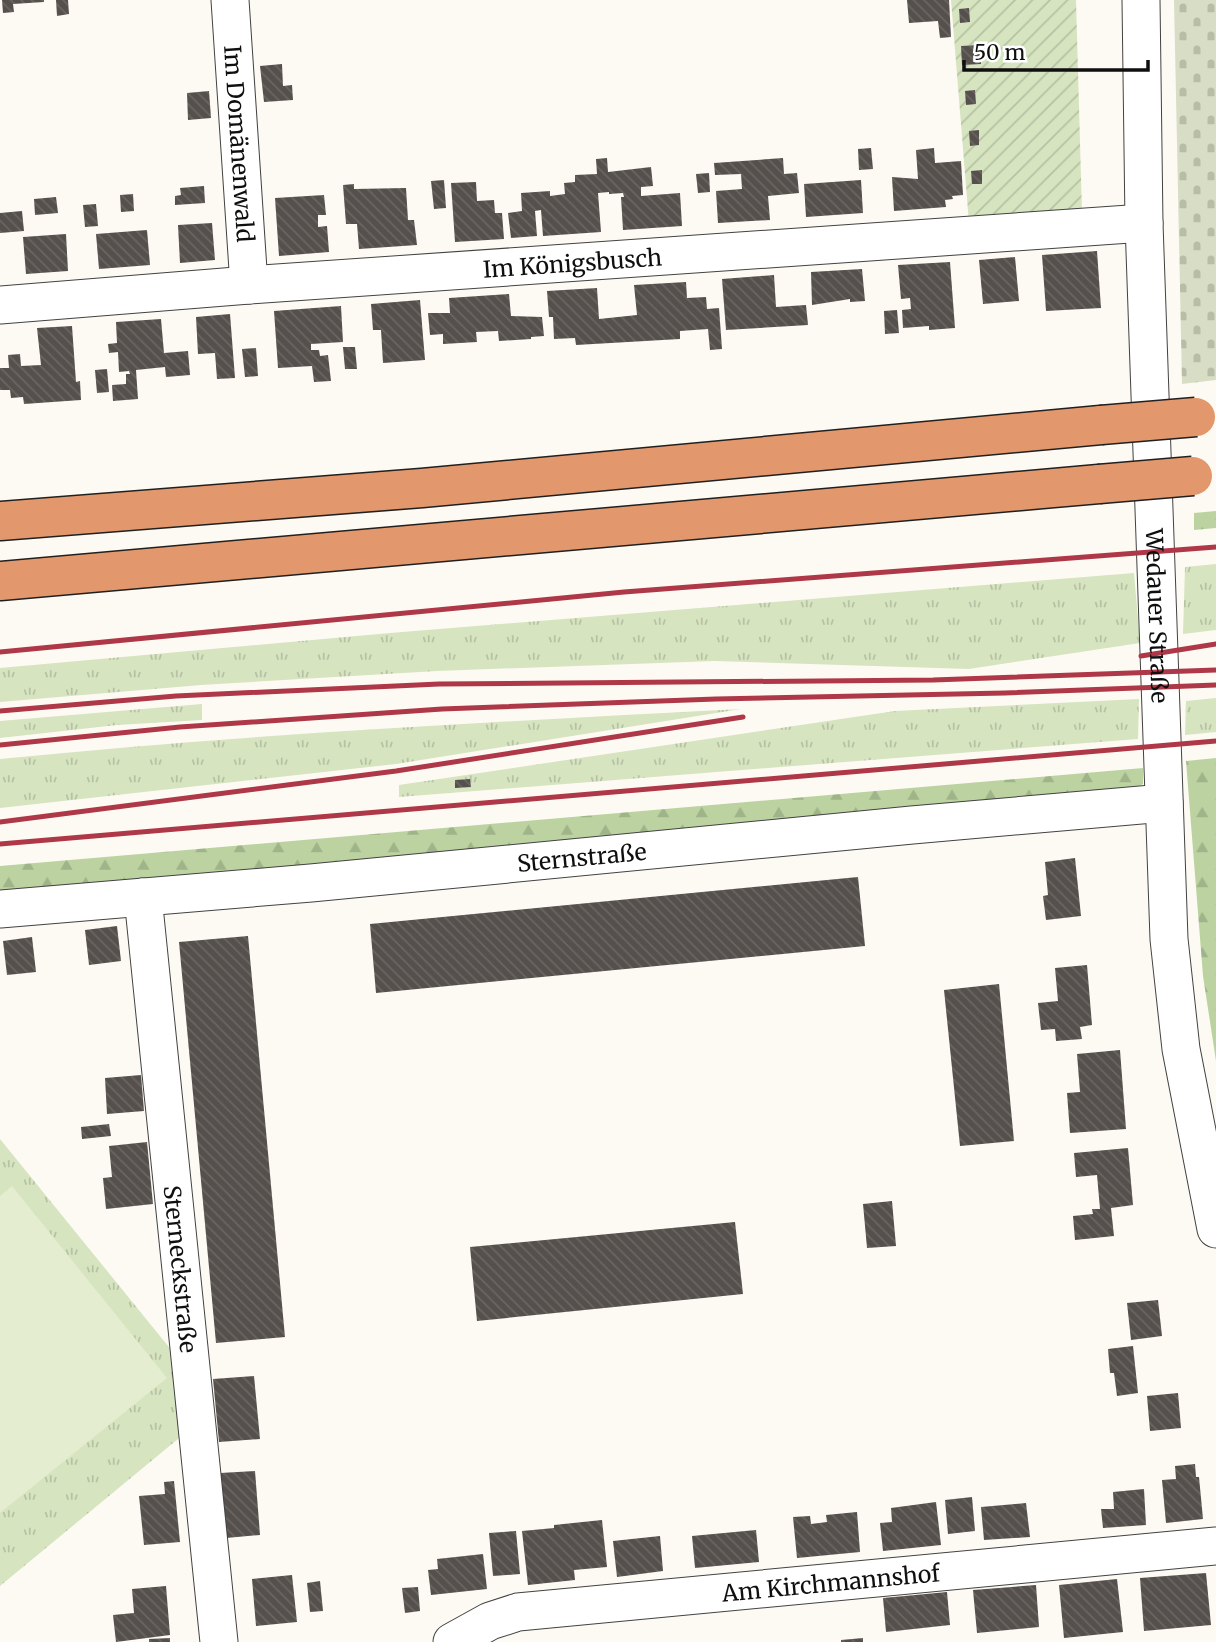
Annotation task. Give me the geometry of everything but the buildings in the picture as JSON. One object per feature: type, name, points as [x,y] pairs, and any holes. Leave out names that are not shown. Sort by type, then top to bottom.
[{"type":"highway","points":[[0,521],[422,488],[1206,416]]},
{"type":"highway","points":[[0,581],[1205,475]]},
{"type":"street","name":"Im Domänenwald","points":[[230,0],[250,285]]},
{"type":"street","name":"Wedauer Straße","points":[[1141,0],[1144,223],[1169,939],[1181,1049],[1216,1229]]},
{"type":"street","name":"Im Königsbusch","points":[[0,305],[1144,223]]},
{"type":"street","name":"Sternstraße","points":[[0,909],[1164,803]]},
{"type":"street","name":"Sterneckstraße","points":[[143,897],[219,1642]]},
{"type":"street","name":"Am Kirchmannshof","points":[[452,1642],[490,1621],[518,1612],[1216,1546]]},
{"type":"green space","points":[[951,0],[1076,0],[1082,213],[969,223]]},
{"type":"green space","points":[[1174,0],[1216,0],[1216,380],[1182,384]]},
{"type":"green space","points":[[1216,511],[1216,528],[1194,530],[1194,513]]},
{"type":"green space","points":[[1216,564],[1216,630],[1183,634],[1185,567]]},
{"type":"green space","points":[[1134,573],[1140,643],[969,669],[714,661],[437,671],[201,685],[0,702],[0,668],[390,633]]},
{"type":"green space","points":[[1216,698],[1216,732],[1185,735],[1186,701]]},
{"type":"green space","points":[[1139,699],[1138,739],[399,797],[399,785],[895,711]]},
{"type":"green space","points":[[202,704],[202,720],[117,725],[0,738],[0,721]]},
{"type":"green space","points":[[741,709],[396,764],[0,808],[0,759],[278,736]]},
{"type":"green space","points":[[1216,758],[1216,1061],[1203,976],[1186,761]]},
{"type":"green space","points":[[1143,768],[1143,784],[1127,794],[0,896],[0,866]]},
{"type":"green space","points":[[0,1139],[177,1357],[184,1434],[0,1586]]},
{"type":"green space","points":[[12,1186],[167,1378],[0,1513],[0,1196]]},
{"type":"railway","points":[[0,652],[624,592],[1216,547]]},
{"type":"railway","points":[[1141,656],[1216,644]]},
{"type":"railway","points":[[0,711],[176,696],[439,684],[933,680],[1216,670]]},
{"type":"railway","points":[[0,745],[180,727],[442,709],[1216,685]]},
{"type":"railway","points":[[0,822],[396,771],[743,717]]},
{"type":"railway","points":[[0,844],[1216,741]]}]
